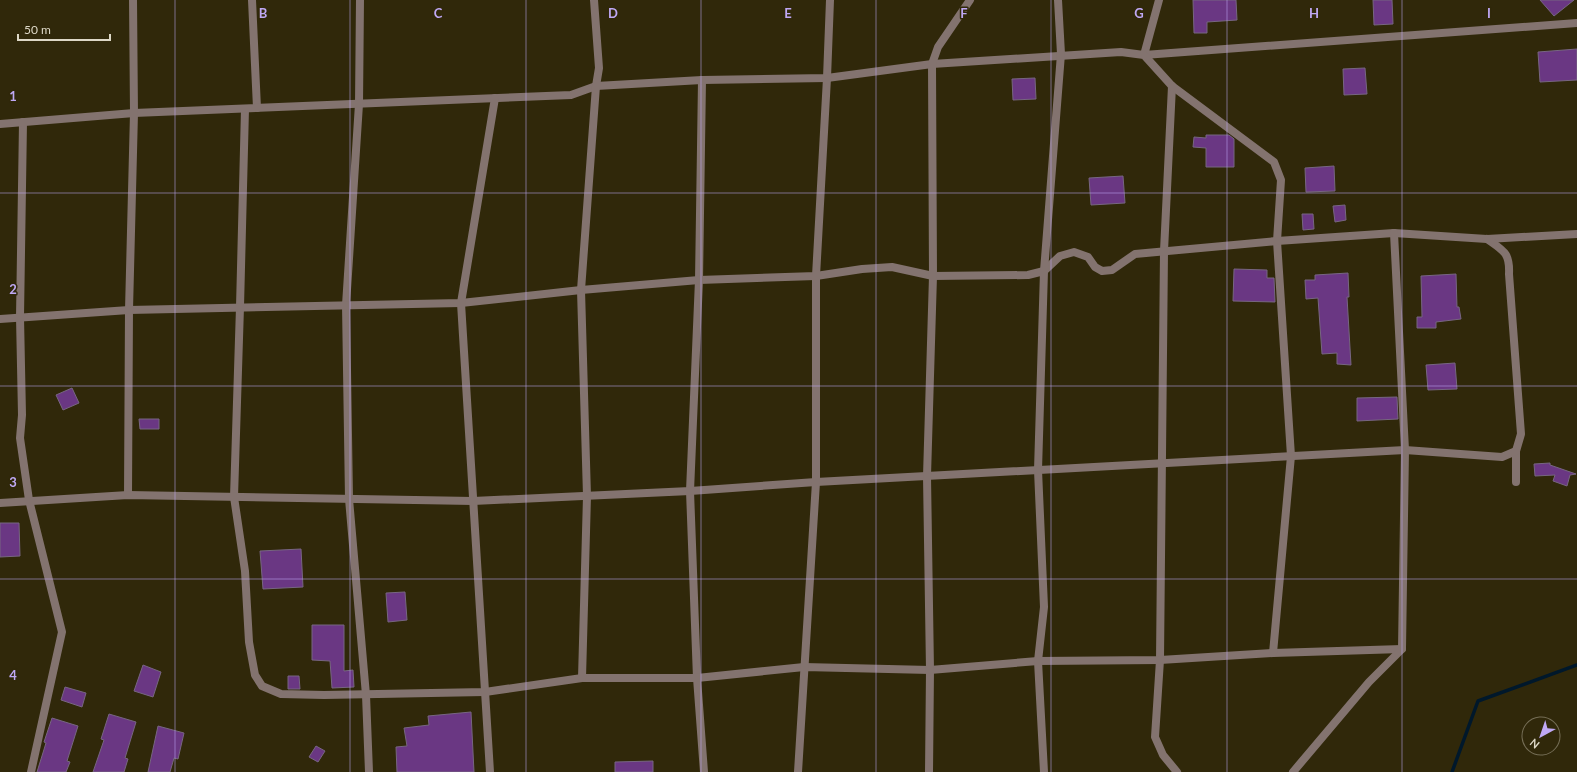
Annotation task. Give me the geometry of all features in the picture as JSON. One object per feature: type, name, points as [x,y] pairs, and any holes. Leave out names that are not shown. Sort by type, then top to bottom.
[{"type":"street","points":[[128,495],[129,310],[134,113],[133,0]]},
{"type":"street","points":[[252,0],[257,108]]},
{"type":"street","points":[[360,0],[359,104],[346,305],[349,499],[366,695],[369,772]]},
{"type":"street","points":[[582,678],[587,496],[581,290],[596,86],[599,68],[594,0]]},
{"type":"street","points":[[798,772],[816,482],[816,276],[830,0]]},
{"type":"street","points":[[929,772],[930,670],[927,476],[933,276],[932,64],[938,48],[970,0]]},
{"type":"street","points":[[1044,772],[1038,661],[1044,607],[1038,470],[1044,271],[1061,54],[1058,0]]},
{"type":"street","points":[[1144,55],[1159,0]]},
{"type":"street","points":[[0,124],[134,113],[571,95],[596,86],[702,80],[827,78],[932,64],[1061,54],[1121,52],[1144,55],[1577,23]]},
{"type":"street","points":[[1144,55],[1172,86],[1274,162],[1281,180],[1276,241],[1291,456],[1273,653]]},
{"type":"street","points":[[702,80],[699,280],[690,491],[697,678],[704,772]]},
{"type":"street","points":[[1172,86],[1164,250],[1160,660],[1155,737],[1164,755],[1177,772]]},
{"type":"street","points":[[490,772],[461,303],[495,98]]},
{"type":"street","points":[[245,109],[234,497],[245,571],[248,642],[255,675],[262,686],[281,694],[366,695],[485,692],[582,678],[697,678],[804,667],[930,670],[1038,661],[1160,660],[1273,653],[1402,649]]},
{"type":"street","points":[[23,122],[20,317],[22,415],[20,438],[29,501],[62,632],[31,772]]},
{"type":"street","points":[[1293,772],[1369,682],[1402,649],[1405,450],[1394,233]]},
{"type":"street","points":[[0,319],[129,310],[461,303],[581,290],[699,280],[816,276],[862,269],[892,267],[933,276],[1028,275],[1044,271],[1060,256],[1074,252],[1088,257],[1095,267],[1102,271],[1112,270],[1135,254],[1164,250],[1276,241],[1394,233],[1488,239],[1577,234]]},
{"type":"street","points":[[1488,239],[1503,250],[1510,260],[1509,274],[1521,434],[1516,451],[1516,482]]},
{"type":"street","points":[[0,503],[128,495],[473,501],[690,491],[816,482],[1405,450],[1502,457],[1516,451]]},
{"type":"building","points":[[1193,0],[1236,0],[1237,20],[1207,22],[1207,33],[1194,33]]},
{"type":"building","points":[[1373,0],[1392,0],[1393,24],[1374,25]]},
{"type":"building","points":[[1540,0],[1574,0],[1554,16]]},
{"type":"building","points":[[1577,49],[1577,80],[1540,82],[1538,52]]},
{"type":"building","points":[[1365,68],[1367,94],[1344,95],[1343,69]]},
{"type":"building","points":[[1035,78],[1036,99],[1013,100],[1012,79]]},
{"type":"building","points":[[1206,135],[1229,135],[1234,139],[1234,167],[1206,167],[1206,148],[1193,147],[1194,137],[1206,138]]},
{"type":"building","points":[[1334,166],[1335,191],[1306,192],[1305,168]]},
{"type":"building","points":[[1123,176],[1125,203],[1091,205],[1089,178]]},
{"type":"building","points":[[1345,205],[1346,220],[1335,222],[1333,206]]},
{"type":"building","points":[[1302,214],[1313,214],[1314,229],[1303,230]]},
{"type":"building","points":[[1234,269],[1267,270],[1267,278],[1274,278],[1275,302],[1233,301]]},
{"type":"building","points":[[1348,273],[1349,297],[1347,297],[1351,365],[1337,364],[1337,353],[1322,354],[1318,298],[1306,299],[1305,280],[1315,280],[1315,275]]},
{"type":"building","points":[[1456,274],[1457,307],[1459,307],[1461,319],[1436,322],[1436,328],[1417,328],[1417,317],[1422,317],[1421,276]]},
{"type":"building","points":[[1455,363],[1457,389],[1428,390],[1426,365]]},
{"type":"building","points":[[72,388],[79,403],[63,410],[56,395]]},
{"type":"building","points":[[1397,397],[1398,419],[1357,421],[1357,398]]},
{"type":"building","points":[[139,419],[159,419],[159,429],[140,429]]},
{"type":"building","points":[[1550,463],[1550,465],[1576,474],[1570,475],[1567,486],[1553,481],[1555,475],[1535,476],[1534,464]]},
{"type":"building","points":[[0,523],[19,523],[20,556],[0,557]]},
{"type":"building","points":[[301,549],[303,587],[263,589],[260,551]]},
{"type":"building","points":[[405,592],[407,620],[388,622],[386,593]]},
{"type":"building","points":[[312,625],[344,625],[344,671],[353,670],[354,687],[332,688],[330,661],[312,660]]},
{"type":"building","points":[[143,665],[161,672],[153,697],[134,691]]},
{"type":"building","points":[[288,676],[299,676],[300,689],[288,689]]},
{"type":"building","points":[[65,687],[86,693],[82,707],[61,700]]},
{"type":"building","points":[[471,712],[474,772],[397,772],[396,747],[407,746],[404,728],[429,725],[428,716]]},
{"type":"building","points":[[109,714],[136,722],[125,758],[128,759],[124,772],[93,772],[104,740],[101,739]]},
{"type":"building","points":[[52,718],[78,726],[67,761],[70,762],[66,772],[37,772],[46,743],[44,742]]},
{"type":"building","points":[[158,726],[184,733],[178,759],[174,758],[170,772],[148,772]]},
{"type":"building","points":[[316,746],[325,751],[318,762],[309,757]]},
{"type":"building","points":[[653,761],[653,772],[615,772],[615,762]]},
{"type":"waterway","points":[[1452,772],[1478,701],[1577,665]]}]
